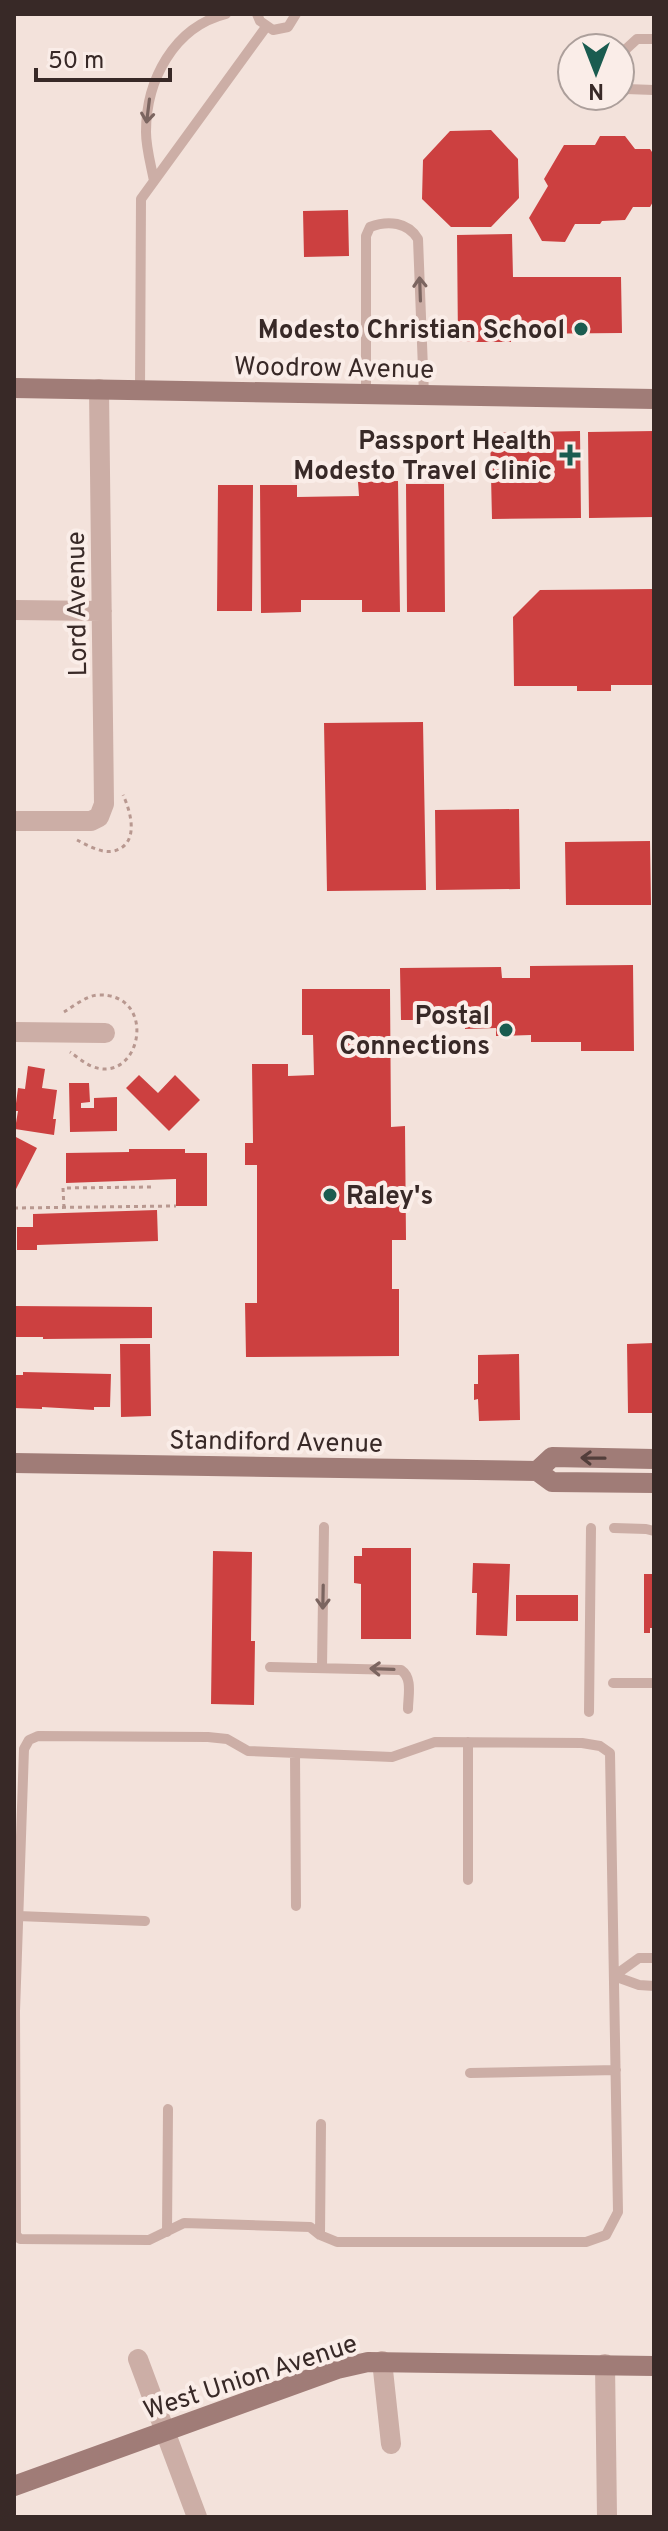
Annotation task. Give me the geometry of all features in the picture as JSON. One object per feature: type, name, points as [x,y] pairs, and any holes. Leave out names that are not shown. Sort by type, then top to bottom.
[{"type":"street","name":"Woodrow Avenue","points":[[14,388],[654,399]]},
{"type":"street","name":"Lord Avenue","points":[[14,821],[82,822],[99,817],[104,804],[99,389]]},
{"type":"street","points":[[14,610],[102,611]]},
{"type":"street","points":[[14,1032],[105,1033]]},
{"type":"street","name":"Standiford Avenue","points":[[537,1471],[552,1457],[654,1459]]},
{"type":"street","name":"Standiford Avenue","points":[[14,1463],[537,1471],[552,1482],[654,1483]]},
{"type":"street","points":[[138,2359],[197,2517]]},
{"type":"street","points":[[382,2361],[391,2444]]},
{"type":"street","name":"West Union Avenue","points":[[14,2486],[337,2369],[382,2361],[654,2366]]},
{"type":"street","points":[[605,2364],[607,2517]]},
{"type":"lane","points":[[154,181],[146,136],[147,109],[153,83],[167,57],[186,34],[212,18],[226,14]]},
{"type":"lane","points":[[257,14],[266,27],[273,30],[288,27],[296,14]]},
{"type":"lane","points":[[140,390],[141,199],[266,27]]},
{"type":"lane","points":[[654,39],[637,39],[625,50],[626,89],[654,90]]},
{"type":"lane","points":[[366,393],[366,236],[370,227],[381,223],[404,225],[418,239],[424,395]]},
{"type":"lane","points":[[322,1668],[324,1527]]},
{"type":"lane","points":[[589,1712],[591,1528]]},
{"type":"lane","points":[[614,1528],[654,1531]]},
{"type":"lane","points":[[270,1667],[401,1670],[409,1679],[408,1709]]},
{"type":"lane","points":[[613,1683],[654,1683]]},
{"type":"lane","points":[[38,1736],[208,1737],[227,1739],[248,1751],[392,1757],[435,1742],[468,1742],[582,1743],[600,1746],[610,1753],[618,2212],[606,2235],[586,2242],[337,2242],[310,2227],[184,2223],[149,2240],[20,2239],[16,2235],[14,2011],[24,1749],[29,1740],[38,1736]]},
{"type":"lane","points":[[468,1742],[468,1880]]},
{"type":"lane","points":[[295,1753],[296,1906]]},
{"type":"lane","points":[[18,1916],[145,1921]]},
{"type":"lane","points":[[614,1976],[639,1958],[654,1958]]},
{"type":"lane","points":[[614,1976],[639,1985],[654,1986]]},
{"type":"lane","points":[[470,2073],[616,2070]]},
{"type":"lane","points":[[167,2232],[168,2109]]},
{"type":"lane","points":[[320,2235],[321,2124]]},
{"type":"path","points":[[64,1208],[63,1188],[151,1187]]},
{"type":"path","points":[[14,1208],[176,1206]]},
{"type":"building","points":[[491,130],[518,159],[519,198],[491,227],[451,227],[422,199],[423,160],[450,131]]},
{"type":"building","points":[[600,136],[625,136],[635,149],[650,149],[654,155],[654,200],[650,207],[633,207],[625,220],[575,224],[565,242],[542,241],[529,218],[548,186],[544,179],[564,145],[595,145]]},
{"type":"building","points":[[348,210],[349,256],[304,257],[303,211]]},
{"type":"building","points":[[512,234],[513,277],[621,277],[622,333],[511,334],[511,342],[458,342],[457,235]]},
{"type":"building","points":[[580,431],[581,518],[492,519],[490,433]]},
{"type":"building","points":[[654,431],[654,517],[589,518],[588,432]]},
{"type":"building","points":[[398,481],[400,612],[362,612],[362,600],[301,600],[301,612],[261,613],[260,485],[297,485],[297,497],[359,496],[358,482]]},
{"type":"building","points":[[406,484],[444,484],[445,612],[407,612]]},
{"type":"building","points":[[218,485],[253,485],[252,611],[217,611]]},
{"type":"building","points":[[654,589],[654,685],[611,685],[611,691],[577,691],[577,686],[514,686],[513,617],[540,590]]},
{"type":"building","points":[[423,722],[426,890],[327,891],[324,723]]},
{"type":"building","points":[[519,809],[520,889],[436,890],[435,810]]},
{"type":"building","points":[[650,841],[651,905],[566,905],[565,842]]},
{"type":"building","points":[[633,965],[634,1051],[581,1051],[581,1042],[531,1042],[531,1035],[496,1036],[496,1028],[465,1029],[465,1020],[401,1020],[400,968],[501,967],[502,978],[530,978],[530,966]]},
{"type":"building","points":[[302,989],[390,989],[391,1127],[405,1126],[406,1240],[392,1240],[392,1289],[399,1289],[399,1356],[246,1357],[245,1303],[257,1303],[257,1165],[245,1165],[245,1143],[253,1143],[252,1064],[288,1064],[288,1076],[314,1075],[313,1035],[302,1035]]},
{"type":"building","points":[[28,1066],[45,1069],[42,1088],[57,1090],[54,1135],[15,1129],[18,1088],[25,1089]]},
{"type":"building","points":[[139,1075],[158,1093],[175,1075],[200,1100],[169,1131],[126,1088]]},
{"type":"building","points":[[69,1083],[89,1083],[90,1102],[81,1103],[81,1108],[94,1108],[94,1098],[117,1097],[117,1131],[70,1132]]},
{"type":"building","points":[[14,1136],[37,1148],[14,1193]]},
{"type":"building","points":[[129,1149],[185,1149],[185,1153],[207,1153],[207,1206],[176,1206],[176,1179],[66,1183],[66,1153],[129,1152]]},
{"type":"building","points":[[157,1210],[158,1241],[37,1245],[37,1250],[17,1250],[17,1227],[33,1227],[33,1214]]},
{"type":"building","points":[[14,1306],[152,1307],[152,1338],[16,1337]]},
{"type":"building","points":[[654,1343],[654,1413],[628,1413],[627,1344]]},
{"type":"building","points":[[120,1344],[150,1344],[151,1416],[121,1417]]},
{"type":"building","points":[[519,1354],[520,1420],[479,1421],[478,1399],[474,1400],[474,1384],[478,1384],[478,1355]]},
{"type":"building","points":[[23,1372],[111,1374],[110,1407],[94,1407],[94,1410],[14,1408],[14,1375],[23,1375]]},
{"type":"building","points":[[362,1548],[411,1548],[411,1639],[361,1639],[361,1584],[354,1583],[354,1556],[362,1556]]},
{"type":"building","points":[[213,1551],[252,1552],[254,1705],[211,1704]]},
{"type":"building","points":[[473,1563],[510,1564],[507,1636],[476,1635],[477,1593],[472,1593]]},
{"type":"building","points":[[644,1574],[654,1574],[654,1628],[650,1628],[650,1633],[644,1633]]},
{"type":"building","points":[[516,1595],[578,1595],[578,1621],[516,1621]]},
{"type":"place","name":"Modesto Christian School","points":[[581,329]]},
{"type":"place","name":"Passport Health Modesto Travel Clinic","points":[[570,455]]},
{"type":"place","name":"Postal Connections","points":[[506,1030]]},
{"type":"place","name":"Raley's","points":[[330,1195]]}]
